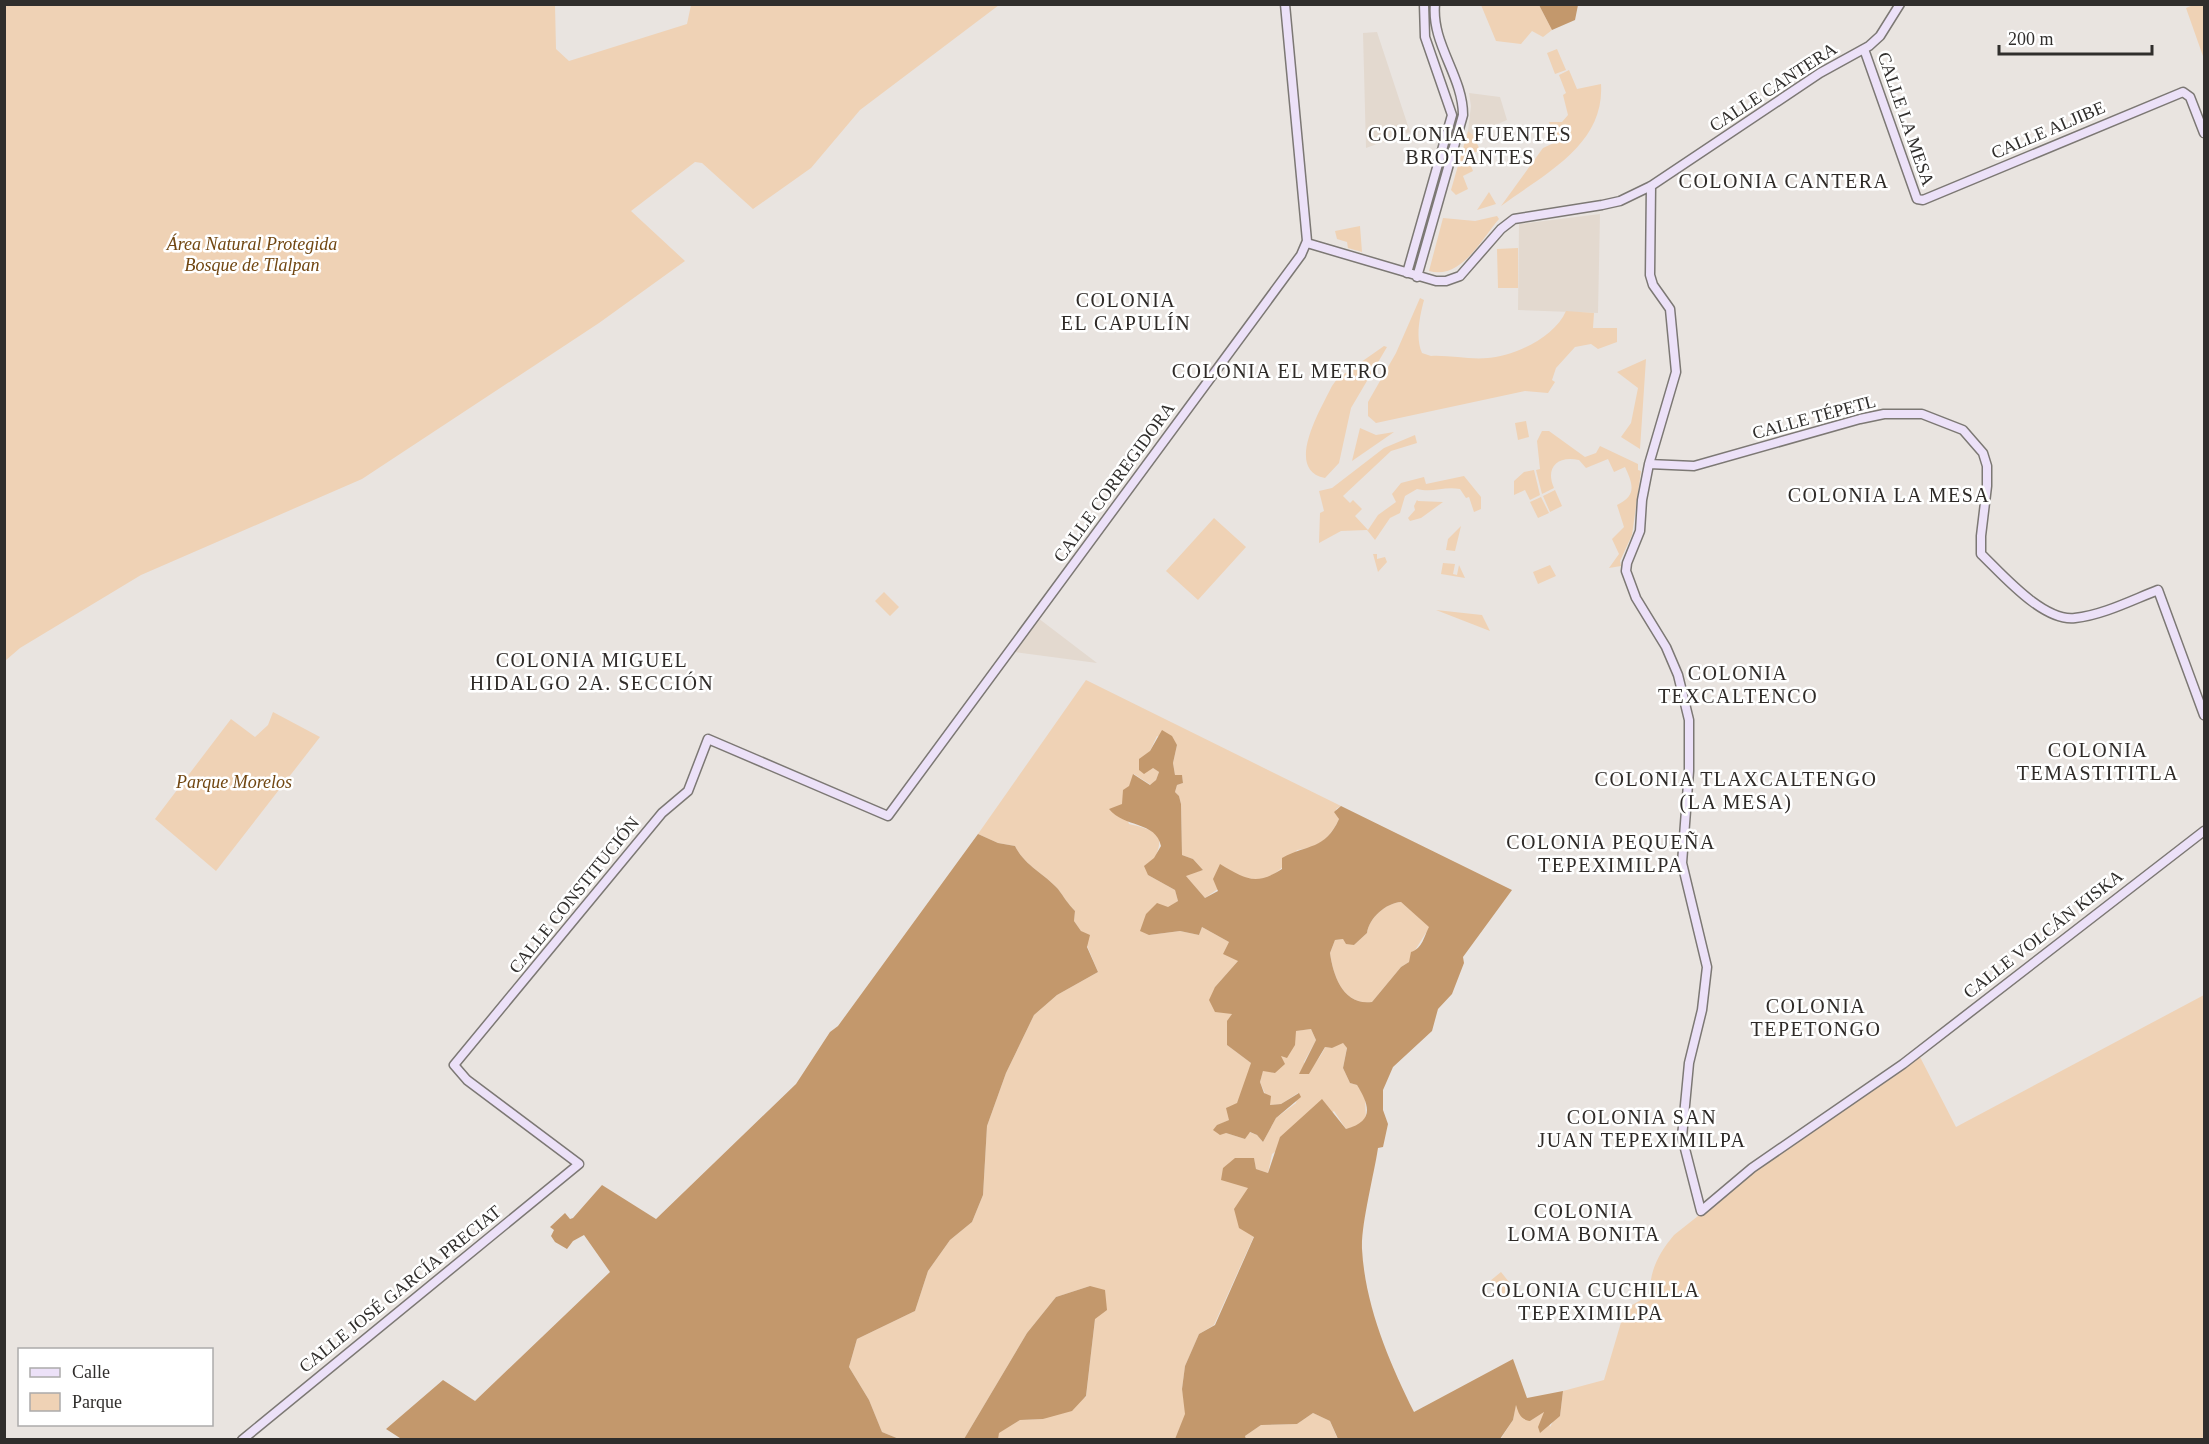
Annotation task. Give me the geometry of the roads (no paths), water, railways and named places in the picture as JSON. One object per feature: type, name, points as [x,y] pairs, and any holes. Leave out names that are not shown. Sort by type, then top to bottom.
[{"type":"street","points":[[1285,4],[1307,243]]},
{"type":"street","points":[[1407,273],[1452,115],[1425,37],[1424,4]]},
{"type":"street","points":[[1417,277],[1463,115],[1463,104],[1435,27],[1435,4]]},
{"type":"street","name":"CALLE CANTERA","points":[[1307,243],[1417,277],[1446,281],[1460,276],[1501,229],[1514,219],[1611,203],[1651,186],[1820,73],[1864,49],[1880,36],[1900,4]]},
{"type":"street","name":"CALLE LA MESA","points":[[1864,49],[1917,199]]},
{"type":"street","name":"CALLE ALJIBE","points":[[1917,199],[1923,200],[1943,192],[2182,92],[2190,97],[2205,133]]},
{"type":"street","points":[[1438,166],[1448,169]]},
{"type":"street","points":[[1649,464],[1676,372],[1670,309],[1653,285],[1650,275],[1651,186]]},
{"type":"street","name":"CALLE CORREGIDORA","points":[[708,740],[888,816],[1242,338],[1307,243]]},
{"type":"street","name":"CALLE TÉPETL","points":[[1649,464],[1694,466],[1884,414],[1922,414],[1963,430],[1983,453],[1987,466],[1981,554],[2021,593],[2054,614],[2072,619],[2093,615],[2158,590],[2205,715]]},
{"type":"street","name":"CALLE VOLCÁN KISKA","points":[[1649,464],[1642,500],[1640,531],[1626,571],[1636,598],[1666,647],[1678,675],[1689,720],[1689,771],[1682,863],[1707,967],[1702,1010],[1689,1063],[1682,1137],[1696,1202],[1701,1211],[1785,1144],[1903,1064],[2205,831]]},
{"type":"street","name":"CALLE CONSTITUCIÓN","points":[[579,1164],[467,1080],[454,1065],[662,813],[688,791],[708,740]]},
{"type":"street","name":"CALLE JOSÉ GARCÍA PRECIAT","points":[[242,1440],[579,1164]]},
{"type":"district","name":"COLONIA FUENTES BROTANTES","points":[[1470,146]]},
{"type":"district","name":"COLONIA CANTERA","points":[[1784,181]]},
{"type":"district","name":"COLONIA EL CAPULÍN","points":[[1126,312]]},
{"type":"district","name":"COLONIA EL METRO","points":[[1280,371]]},
{"type":"district","name":"COLONIA LA MESA","points":[[1889,495]]},
{"type":"district","name":"COLONIA MIGUEL HIDALGO 2A. SECCIÓN","points":[[592,672]]},
{"type":"district","name":"COLONIA TEXCALTENCO","points":[[1738,684]]},
{"type":"district","name":"COLONIA TEMASTITITLA","points":[[2098,762]]},
{"type":"district","name":"COLONIA TLAXCALTENGO (LA MESA)","points":[[1736,790]]},
{"type":"district","name":"COLONIA PEQUEÑA TEPEXIMILPA","points":[[1611,854]]},
{"type":"district","name":"COLONIA TEPETONGO","points":[[1816,1018]]},
{"type":"district","name":"COLONIA SAN JUAN TEPEXIMILPA","points":[[1642,1128]]},
{"type":"district","name":"COLONIA LOMA BONITA","points":[[1584,1222]]},
{"type":"district","name":"COLONIA CUCHILLA TEPEXIMILPA","points":[[1591,1302]]},
{"type":"park label","name":"Área Natural Protegida Bosque de Tlalpan","points":[[252,254]]},
{"type":"park label","name":"Parque Morelos","points":[[234,782]]}]
